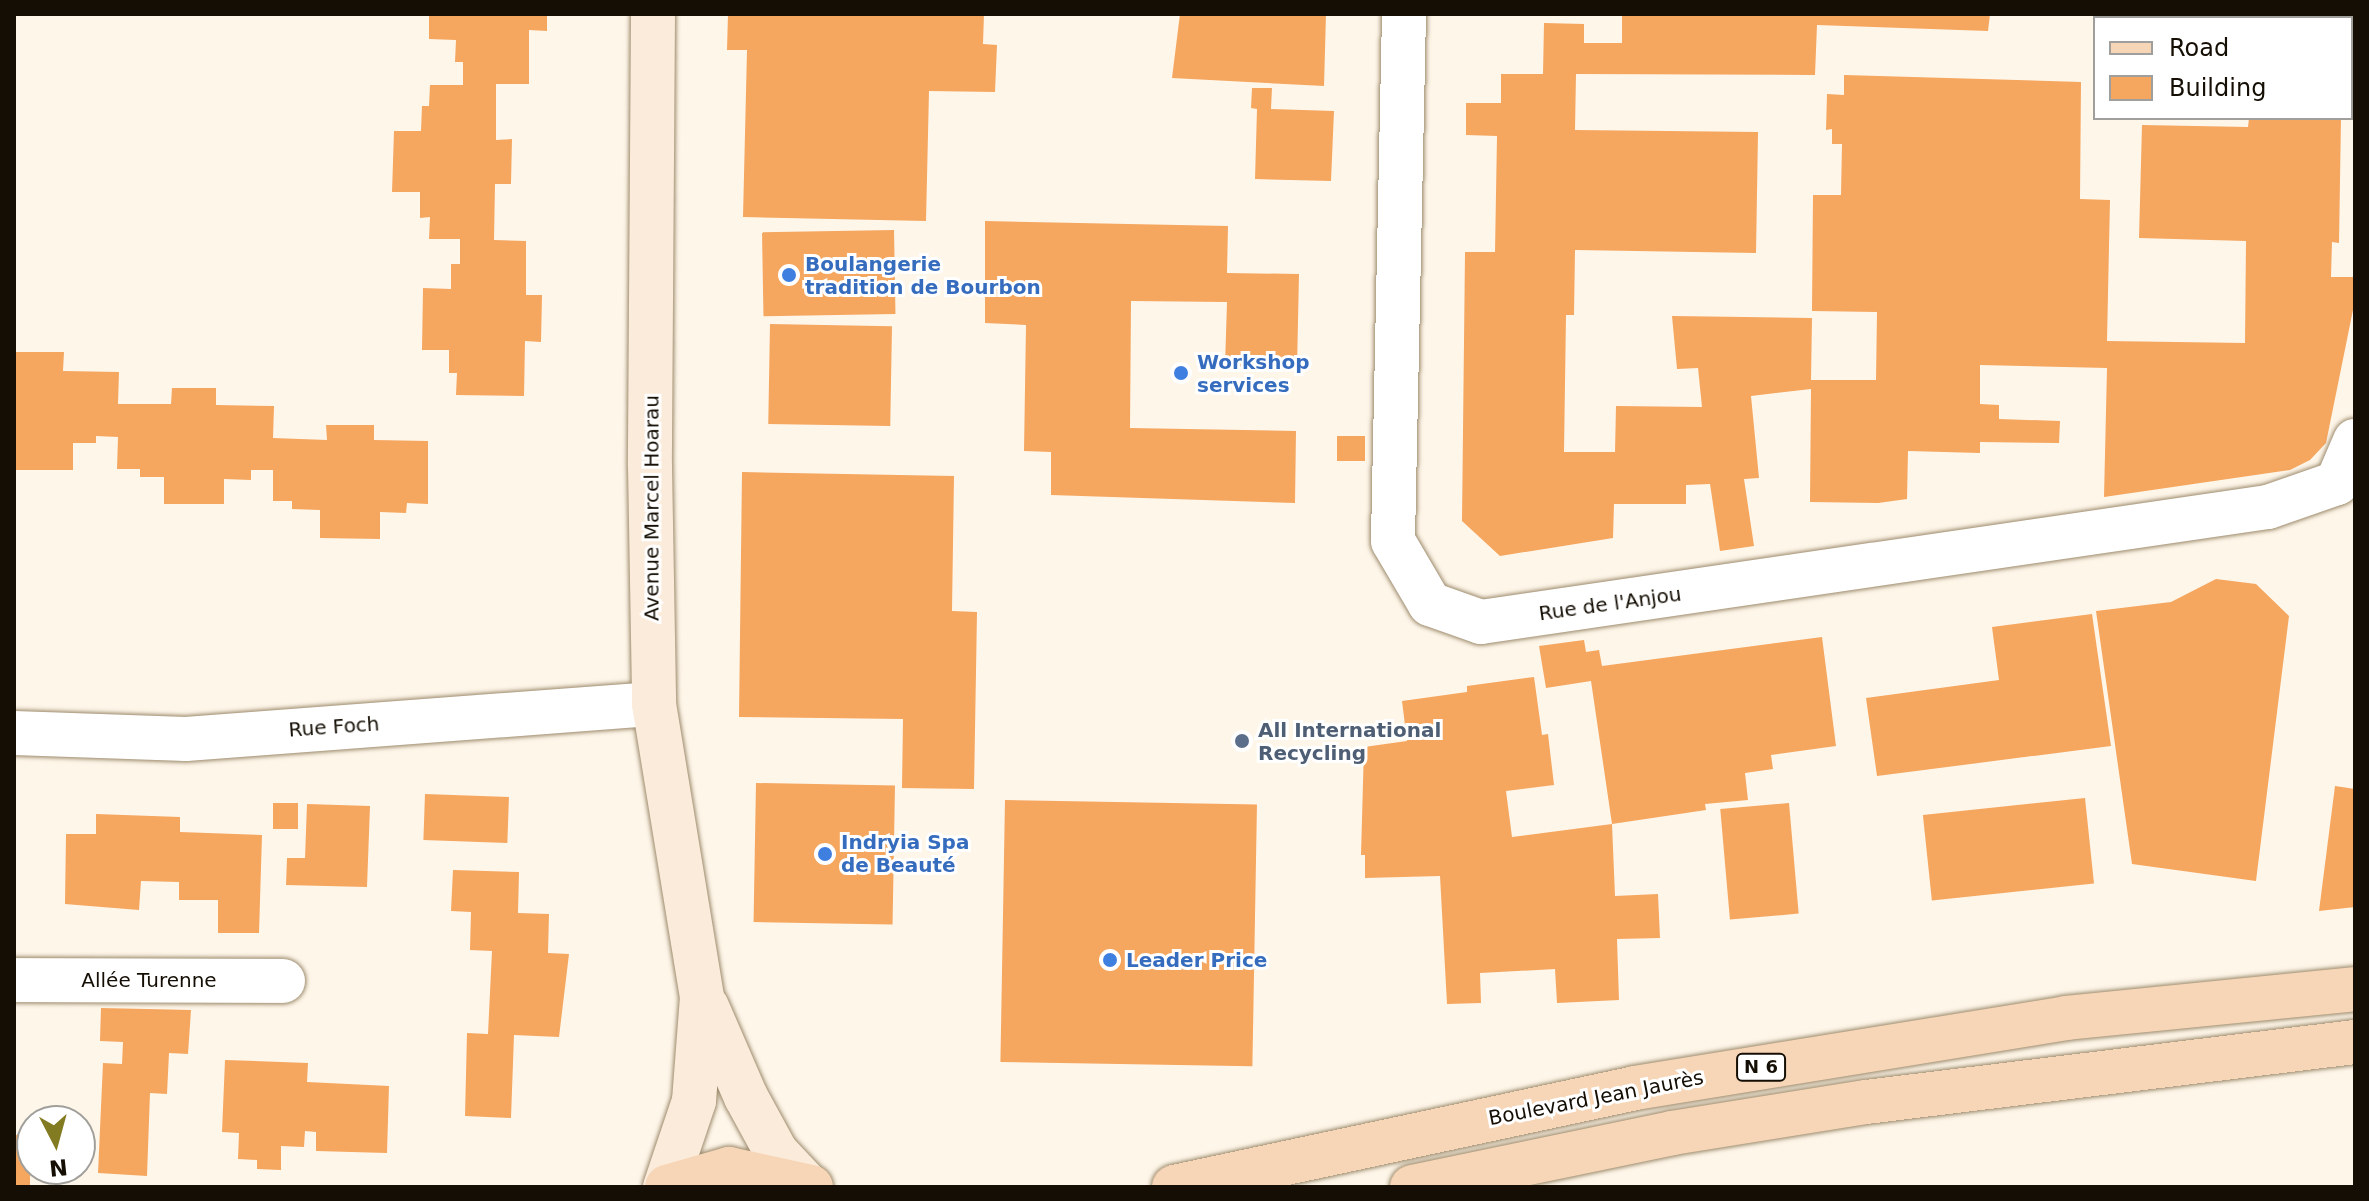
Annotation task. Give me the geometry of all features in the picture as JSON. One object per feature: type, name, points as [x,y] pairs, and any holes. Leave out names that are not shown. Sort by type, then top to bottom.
[{"type":"main road","name":"Avenue Marcel Hoarau","points":[[653,14],[650,466],[654,704],[702,997],[694,1101],[666,1187]]},
{"type":"main road","name":"Boulevard Jean Jaurès","points":[[1174,1187],[1651,1085],[2066,1018],[2355,989]]},
{"type":"main road","name":"Avenue Marcel Hoarau","points":[[702,997],[746,1097],[776,1152],[809,1186]]},
{"type":"main road","points":[[1412,1187],[1672,1133],[1866,1102],[2355,1042]]},
{"type":"main road","points":[[666,1187],[729,1169],[809,1186]]},
{"type":"street","name":"Rue de l'Anjou","points":[[1404,14],[1393,541],[1430,604],[1481,622],[2268,507],[2337,483],[2355,441]]},
{"type":"street","name":"Rue Foch","points":[[14,733],[186,739],[654,704]]},
{"type":"street","name":"Allée Turenne","points":[[14,980],[283,981]]},
{"type":"building","points":[[429,14],[547,14],[547,31],[529,30],[529,84],[496,84],[496,140],[512,139],[511,184],[495,184],[494,240],[526,241],[526,295],[542,295],[541,342],[525,341],[524,396],[456,395],[457,373],[449,373],[449,350],[422,350],[423,288],[451,289],[451,264],[460,264],[460,239],[429,239],[430,217],[420,218],[420,192],[392,192],[394,131],[421,131],[422,106],[429,106],[430,85],[463,85],[463,62],[455,62],[456,40],[429,39]]},
{"type":"building","points":[[728,14],[984,14],[983,44],[997,45],[995,92],[929,91],[926,221],[743,217],[747,50],[727,50]]},
{"type":"building","points":[[1180,14],[1326,14],[1324,86],[1172,78]]},
{"type":"building","points":[[1622,14],[1990,14],[1988,31],[1817,25],[1815,75],[1576,74],[1575,130],[1758,132],[1756,253],[1575,250],[1574,315],[1566,315],[1564,452],[1615,452],[1616,406],[1702,407],[1698,368],[1677,369],[1672,316],[1812,318],[1811,380],[1876,380],[1877,312],[1812,311],[1813,195],[1841,195],[1842,144],[1832,144],[1832,129],[1826,130],[1827,94],[1844,95],[1844,75],[2081,82],[2080,199],[2110,200],[2107,341],[2245,343],[2246,241],[2139,238],[2142,125],[2248,127],[2249,120],[2341,120],[2339,243],[2332,242],[2331,277],[2355,277],[2355,300],[2326,443],[2310,460],[2290,470],[2104,497],[2107,368],[1980,365],[1980,404],[1999,405],[1999,419],[2060,421],[2059,443],[1980,442],[1980,453],[1908,451],[1907,499],[1878,503],[1810,502],[1811,389],[1751,396],[1759,478],[1744,479],[1754,546],[1720,551],[1710,484],[1686,485],[1686,504],[1614,504],[1613,538],[1500,556],[1462,521],[1465,252],[1495,252],[1497,136],[1466,135],[1466,103],[1501,103],[1501,74],[1543,74],[1544,23],[1584,24],[1584,43],[1622,43]]},
{"type":"building","points":[[2114,14],[2230,14],[2230,16]]},
{"type":"building","points":[[1252,88],[1272,88],[1271,109],[1334,111],[1331,181],[1255,179],[1257,109],[1251,108]]},
{"type":"building","points":[[985,221],[1228,226],[1227,273],[1299,274],[1297,368],[1225,366],[1227,302],[1131,301],[1130,428],[1296,431],[1295,503],[1051,495],[1051,452],[1024,451],[1026,325],[985,323]]},
{"type":"building","points":[[894,230],[895,314],[763,316],[762,232]]},
{"type":"building","points":[[770,324],[892,326],[890,426],[768,424]]},
{"type":"building","points":[[16,352],[64,352],[63,371],[119,372],[118,404],[171,404],[172,388],[216,388],[216,405],[274,406],[273,438],[327,440],[326,425],[374,425],[374,440],[428,441],[428,504],[407,503],[406,513],[380,512],[380,539],[320,538],[320,510],[292,509],[292,501],[273,501],[273,470],[251,470],[251,480],[224,479],[224,504],[164,504],[164,477],[140,477],[140,469],[117,469],[118,437],[96,436],[96,443],[73,443],[73,470],[14,470]]},
{"type":"building","points":[[1337,436],[1365,436],[1365,461],[1337,461]]},
{"type":"building","points":[[742,472],[954,476],[952,611],[977,612],[974,789],[902,788],[903,719],[739,717]]},
{"type":"building","points":[[2216,579],[2256,584],[2289,616],[2256,881],[2132,864],[2096,611],[2171,602]]},
{"type":"building","points":[[2092,614],[2111,746],[1877,776],[1866,698],[1999,680],[1992,627]]},
{"type":"building","points":[[1822,637],[1836,746],[1771,755],[1773,769],[1745,773],[1748,800],[1705,804],[1706,810],[1612,824],[1591,681],[1546,688],[1539,646],[1584,640],[1586,652],[1599,650],[1602,666]]},
{"type":"building","points":[[1534,677],[1542,735],[1548,734],[1554,785],[1506,791],[1512,837],[1612,824],[1615,896],[1658,894],[1660,938],[1617,939],[1619,1000],[1557,1003],[1555,969],[1480,973],[1481,1003],[1447,1004],[1440,876],[1365,878],[1365,855],[1361,855],[1364,747],[1407,741],[1402,701],[1467,692],[1467,686]]},
{"type":"building","name":"Indryia Spa de Beauté","points":[[756,783],[895,785],[893,924],[754,922]]},
{"type":"building","points":[[2335,786],[2355,789],[2355,907],[2319,911]]},
{"type":"building","points":[[425,794],[509,797],[507,843],[423,840]]},
{"type":"building","points":[[2085,798],[2094,884],[1932,901],[1923,815]]},
{"type":"building","points":[[1005,800],[1257,804],[1252,1066],[1000,1062]]},
{"type":"building","points":[[273,803],[298,803],[298,829],[273,829]]},
{"type":"building","points":[[1789,803],[1799,914],[1730,920],[1720,809]]},
{"type":"building","points":[[307,804],[370,806],[367,887],[286,885],[287,858],[305,858]]},
{"type":"building","points":[[96,814],[180,817],[180,832],[262,835],[259,933],[218,933],[218,900],[179,900],[179,882],[141,881],[139,910],[65,904],[66,834],[96,834]]},
{"type":"building","points":[[453,870],[519,872],[518,913],[549,914],[548,953],[569,954],[559,1037],[514,1035],[511,1118],[465,1116],[467,1033],[488,1034],[492,951],[470,950],[471,912],[451,911]]},
{"type":"building","points":[[101,1008],[191,1010],[188,1054],[169,1053],[167,1094],[150,1093],[147,1176],[98,1173],[103,1063],[122,1064],[123,1042],[100,1041]]},
{"type":"building","points":[[225,1060],[308,1063],[307,1082],[389,1086],[387,1153],[316,1151],[316,1132],[305,1131],[304,1147],[281,1146],[281,1170],[257,1169],[257,1160],[238,1159],[239,1133],[222,1132]]},
{"type":"building","points":[[14,1135],[16,1185],[30,1187],[14,1187]]},
{"type":"place","name":"Boulangerie tradition de Bourbon","points":[[789,275]]},
{"type":"place","name":"Workshop services","points":[[1181,373]]},
{"type":"place","name":"All International Recycling","points":[[1242,741]]},
{"type":"place","name":"Indryia Spa de Beauté","points":[[825,854]]},
{"type":"place","name":"Leader Price","points":[[1110,960]]}]
